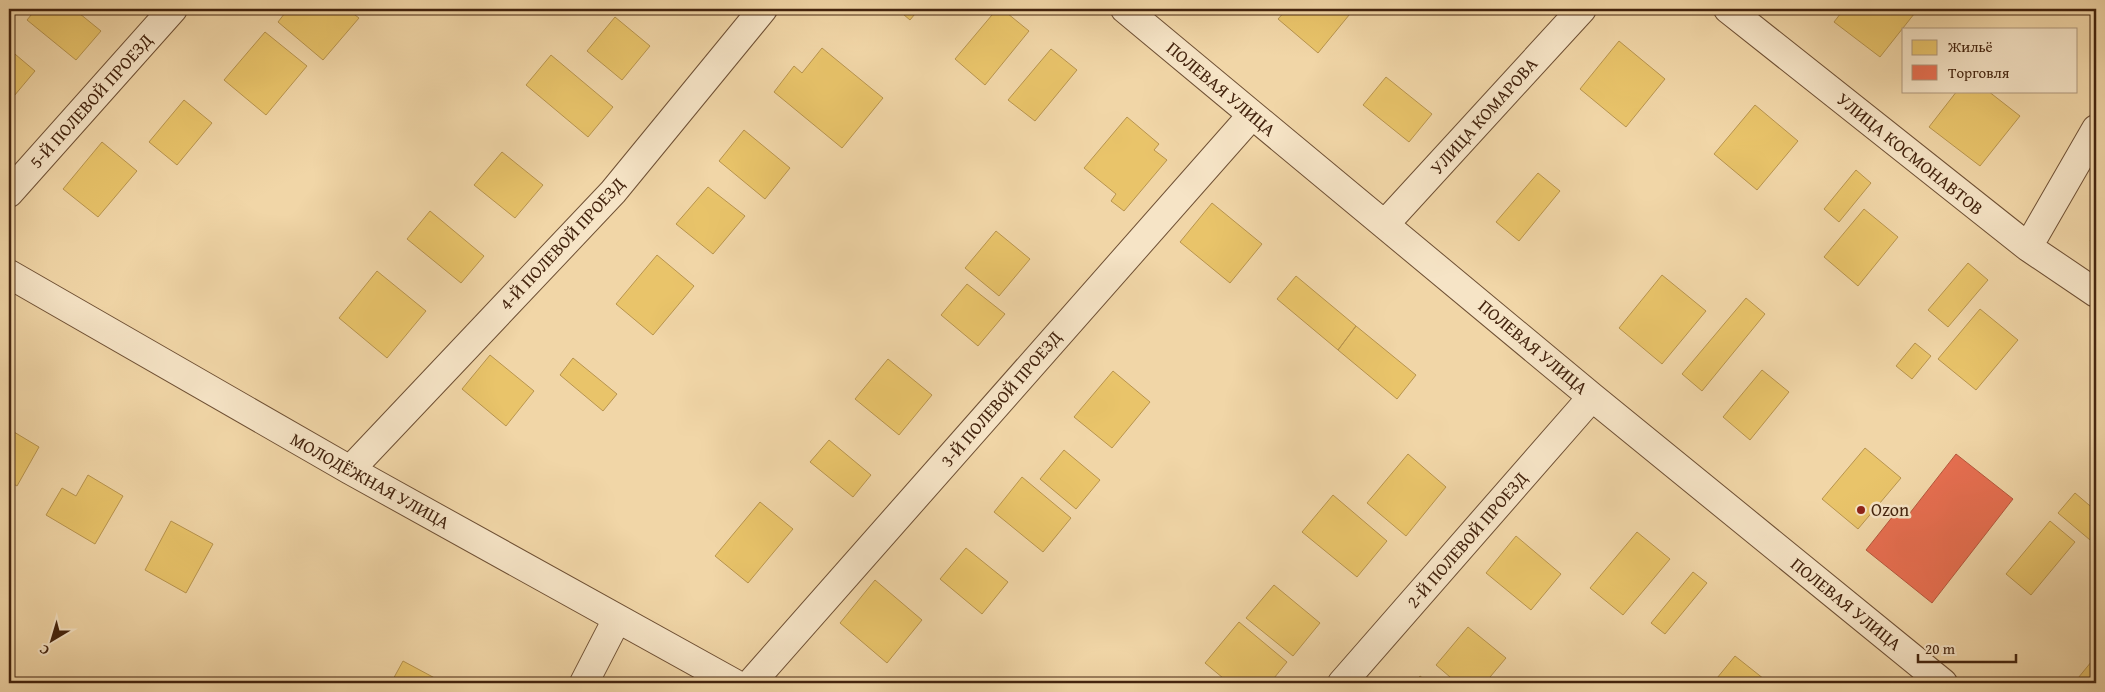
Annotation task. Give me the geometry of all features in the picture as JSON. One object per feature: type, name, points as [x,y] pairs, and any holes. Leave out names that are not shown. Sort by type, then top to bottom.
[{"type":"street","name":"5-Й ПОЛЕВОЙ ПРОЕЗД","points":[[9,193],[173,9]]},
{"type":"street","name":"4-Й ПОЛЕВОЙ ПРОЕЗД","points":[[350,470],[613,192],[763,9]]},
{"type":"street","name":"ПОЛЕВАЯ УЛИЦА","points":[[1125,9],[1933,680]]},
{"type":"street","name":"УЛИЦА КОМАРОВА","points":[[1385,224],[1582,9]]},
{"type":"street","name":"УЛИЦА КОСМОНАВТОВ","points":[[1728,9],[2028,247],[2096,293]]},
{"type":"street","name":"3-Й ПОЛЕВОЙ ПРОЕЗД","points":[[751,683],[1252,115]]},
{"type":"street","points":[[2028,247],[2096,129]]},
{"type":"street","name":"МОЛОДЁЖНАЯ УЛИЦА","points":[[9,274],[350,470],[617,620],[734,683]]},
{"type":"street","name":"2-Й ПОЛЕВОЙ ПРОЕЗД","points":[[1342,683],[1592,397]]},
{"type":"street","points":[[584,683],[617,620]]},
{"type":"building: Жильё","points":[[36,9],[74,9],[101,31],[76,60],[27,20]]},
{"type":"building: Жильё","points":[[288,9],[347,9],[359,18],[323,60],[278,22]]},
{"type":"building: Жильё","points":[[897,9],[919,9],[910,20]]},
{"type":"building: Жильё","points":[[997,9],[1002,9],[1029,31],[985,85],[955,59]]},
{"type":"building: Жильё","points":[[1287,9],[1354,9],[1318,53],[1278,19]]},
{"type":"building: Жильё","points":[[1844,9],[1918,9],[1880,57],[1834,22]]},
{"type":"building: Жильё","points":[[615,17],[650,46],[622,80],[587,51]]},
{"type":"building: Жильё","points":[[265,32],[307,66],[266,115],[224,80]]},
{"type":"building: Жильё","points":[[1619,41],[1665,79],[1626,127],[1580,89]]},
{"type":"building: Жильё","points":[[822,48],[883,98],[842,148],[774,92],[794,66],[802,73]]},
{"type":"building: Жильё","points":[[9,49],[35,71],[9,102]]},
{"type":"building: Жильё","points":[[1051,49],[1077,70],[1035,121],[1008,100]]},
{"type":"building: Жильё","points":[[551,55],[613,107],[588,137],[526,85]]},
{"type":"building: Жильё","points":[[1386,77],[1432,114],[1409,142],[1363,105]]},
{"type":"building: Жильё","points":[[1956,92],[1989,92],[2020,116],[1980,166],[1929,127]]},
{"type":"building: Жильё","points":[[184,100],[212,123],[177,165],[149,142]]},
{"type":"building: Жильё","points":[[1755,105],[1798,141],[1757,190],[1714,154]]},
{"type":"building: Жильё","points":[[1127,117],[1159,144],[1154,150],[1167,160],[1124,211],[1111,201],[1116,194],[1084,168]]},
{"type":"building: Жильё","points":[[744,130],[790,168],[765,199],[719,161]]},
{"type":"building: Жильё","points":[[102,142],[137,171],[98,217],[63,189]]},
{"type":"building: Жильё","points":[[502,152],[543,185],[515,218],[474,185]]},
{"type":"building: Жильё","points":[[1856,170],[1871,183],[1839,222],[1824,209]]},
{"type":"building: Жильё","points":[[1538,173],[1560,191],[1519,241],[1496,222]]},
{"type":"building: Жильё","points":[[708,187],[745,216],[713,254],[676,224]]},
{"type":"building: Жильё","points":[[1212,203],[1262,244],[1230,283],[1180,242]]},
{"type":"building: Жильё","points":[[1864,209],[1898,237],[1858,286],[1824,257]]},
{"type":"building: Жильё","points":[[430,211],[484,256],[461,283],[407,239]]},
{"type":"building: Жильё","points":[[2096,230],[2096,244],[2090,241]]},
{"type":"building: Жильё","points":[[996,231],[1030,259],[999,296],[965,268]]},
{"type":"building: Жильё","points":[[657,255],[694,286],[653,335],[616,304]]},
{"type":"building: Жильё","points":[[1968,263],[1988,280],[1948,327],[1928,310]]},
{"type":"building: Жильё","points":[[377,271],[426,311],[387,358],[339,318]]},
{"type":"building: Жильё","points":[[1662,275],[1706,311],[1662,364],[1619,328]]},
{"type":"building: Жильё","points":[[1296,276],[1356,326],[1338,350],[1277,299]]},
{"type":"building: Жильё","points":[[967,284],[1005,314],[978,346],[941,315]]},
{"type":"building: Жильё","points":[[1746,298],[1765,314],[1702,391],[1682,374]]},
{"type":"building: Жильё","points":[[1980,309],[2018,340],[1976,390],[1938,359]]},
{"type":"building: Жильё","points":[[1356,326],[1416,375],[1397,399],[1338,350]]},
{"type":"building: Жильё","points":[[1915,343],[1931,356],[1912,379],[1896,366]]},
{"type":"building: Жильё","points":[[490,355],[534,391],[506,426],[462,389]]},
{"type":"building: Жильё","points":[[573,358],[617,394],[603,411],[560,375]]},
{"type":"building: Жильё","points":[[888,359],[932,395],[899,435],[855,399]]},
{"type":"building: Жильё","points":[[1762,370],[1789,392],[1750,440],[1723,417]]},
{"type":"building: Жильё","points":[[1113,371],[1150,402],[1112,448],[1074,417]]},
{"type":"building: Жильё","points":[[9,429],[39,447],[17,486],[9,481]]},
{"type":"building: Жильё","points":[[829,440],[871,475],[853,497],[810,462]]},
{"type":"building: Жильё","points":[[1865,448],[1901,478],[1858,529],[1822,499]]},
{"type":"building: Жильё","points":[[1064,450],[1100,480],[1076,509],[1040,479]]},
{"type":"building: Жильё","points":[[1408,454],[1446,487],[1406,536],[1367,503]]},
{"type":"building: Жильё","points":[[88,475],[123,496],[95,544],[46,515],[62,488],[76,496]]},
{"type":"building: Жильё","points":[[1022,477],[1071,518],[1043,552],[994,512]]},
{"type":"building: Жильё","points":[[2075,493],[2096,511],[2096,545],[2058,513]]},
{"type":"building: Жильё","points":[[1333,495],[1387,541],[1357,577],[1302,532]]},
{"type":"building: Жильё","points":[[760,502],[793,529],[748,583],[715,556]]},
{"type":"building: Жильё","points":[[171,521],[213,544],[186,593],[145,570]]},
{"type":"building: Жильё","points":[[2050,521],[2075,542],[2031,595],[2006,574]]},
{"type":"building: Жильё","points":[[1637,532],[1670,559],[1623,615],[1590,588]]},
{"type":"building: Жильё","points":[[1516,536],[1561,574],[1531,610],[1486,573]]},
{"type":"building: Жильё","points":[[966,548],[1008,582],[982,614],[940,579]]},
{"type":"building: Жильё","points":[[1693,572],[1707,583],[1665,634],[1651,623]]},
{"type":"building: Жильё","points":[[875,580],[922,620],[887,663],[840,623]]},
{"type":"building: Жильё","points":[[1274,585],[1320,623],[1293,656],[1246,618]]},
{"type":"building: Жильё","points":[[1239,622],[1287,662],[1270,683],[1229,683],[1205,663]]},
{"type":"building: Жильё","points":[[1468,627],[1506,658],[1485,683],[1457,683],[1436,665]]},
{"type":"building: Жильё","points":[[1735,656],[1769,683],[1713,683]]},
{"type":"building: Жильё","points":[[2096,656],[2096,683],[2074,683]]},
{"type":"building: Жильё","points":[[403,661],[444,683],[391,683]]},
{"type":"building: Жильё","points":[[1420,676],[1429,683],[1414,683]]},
{"type":"building: Торговля","points":[[1956,454],[2013,499],[1932,603],[1866,550],[1897,511],[1906,518]]},
{"type":"place","name":"Ozon","points":[[1861,510]]}]
